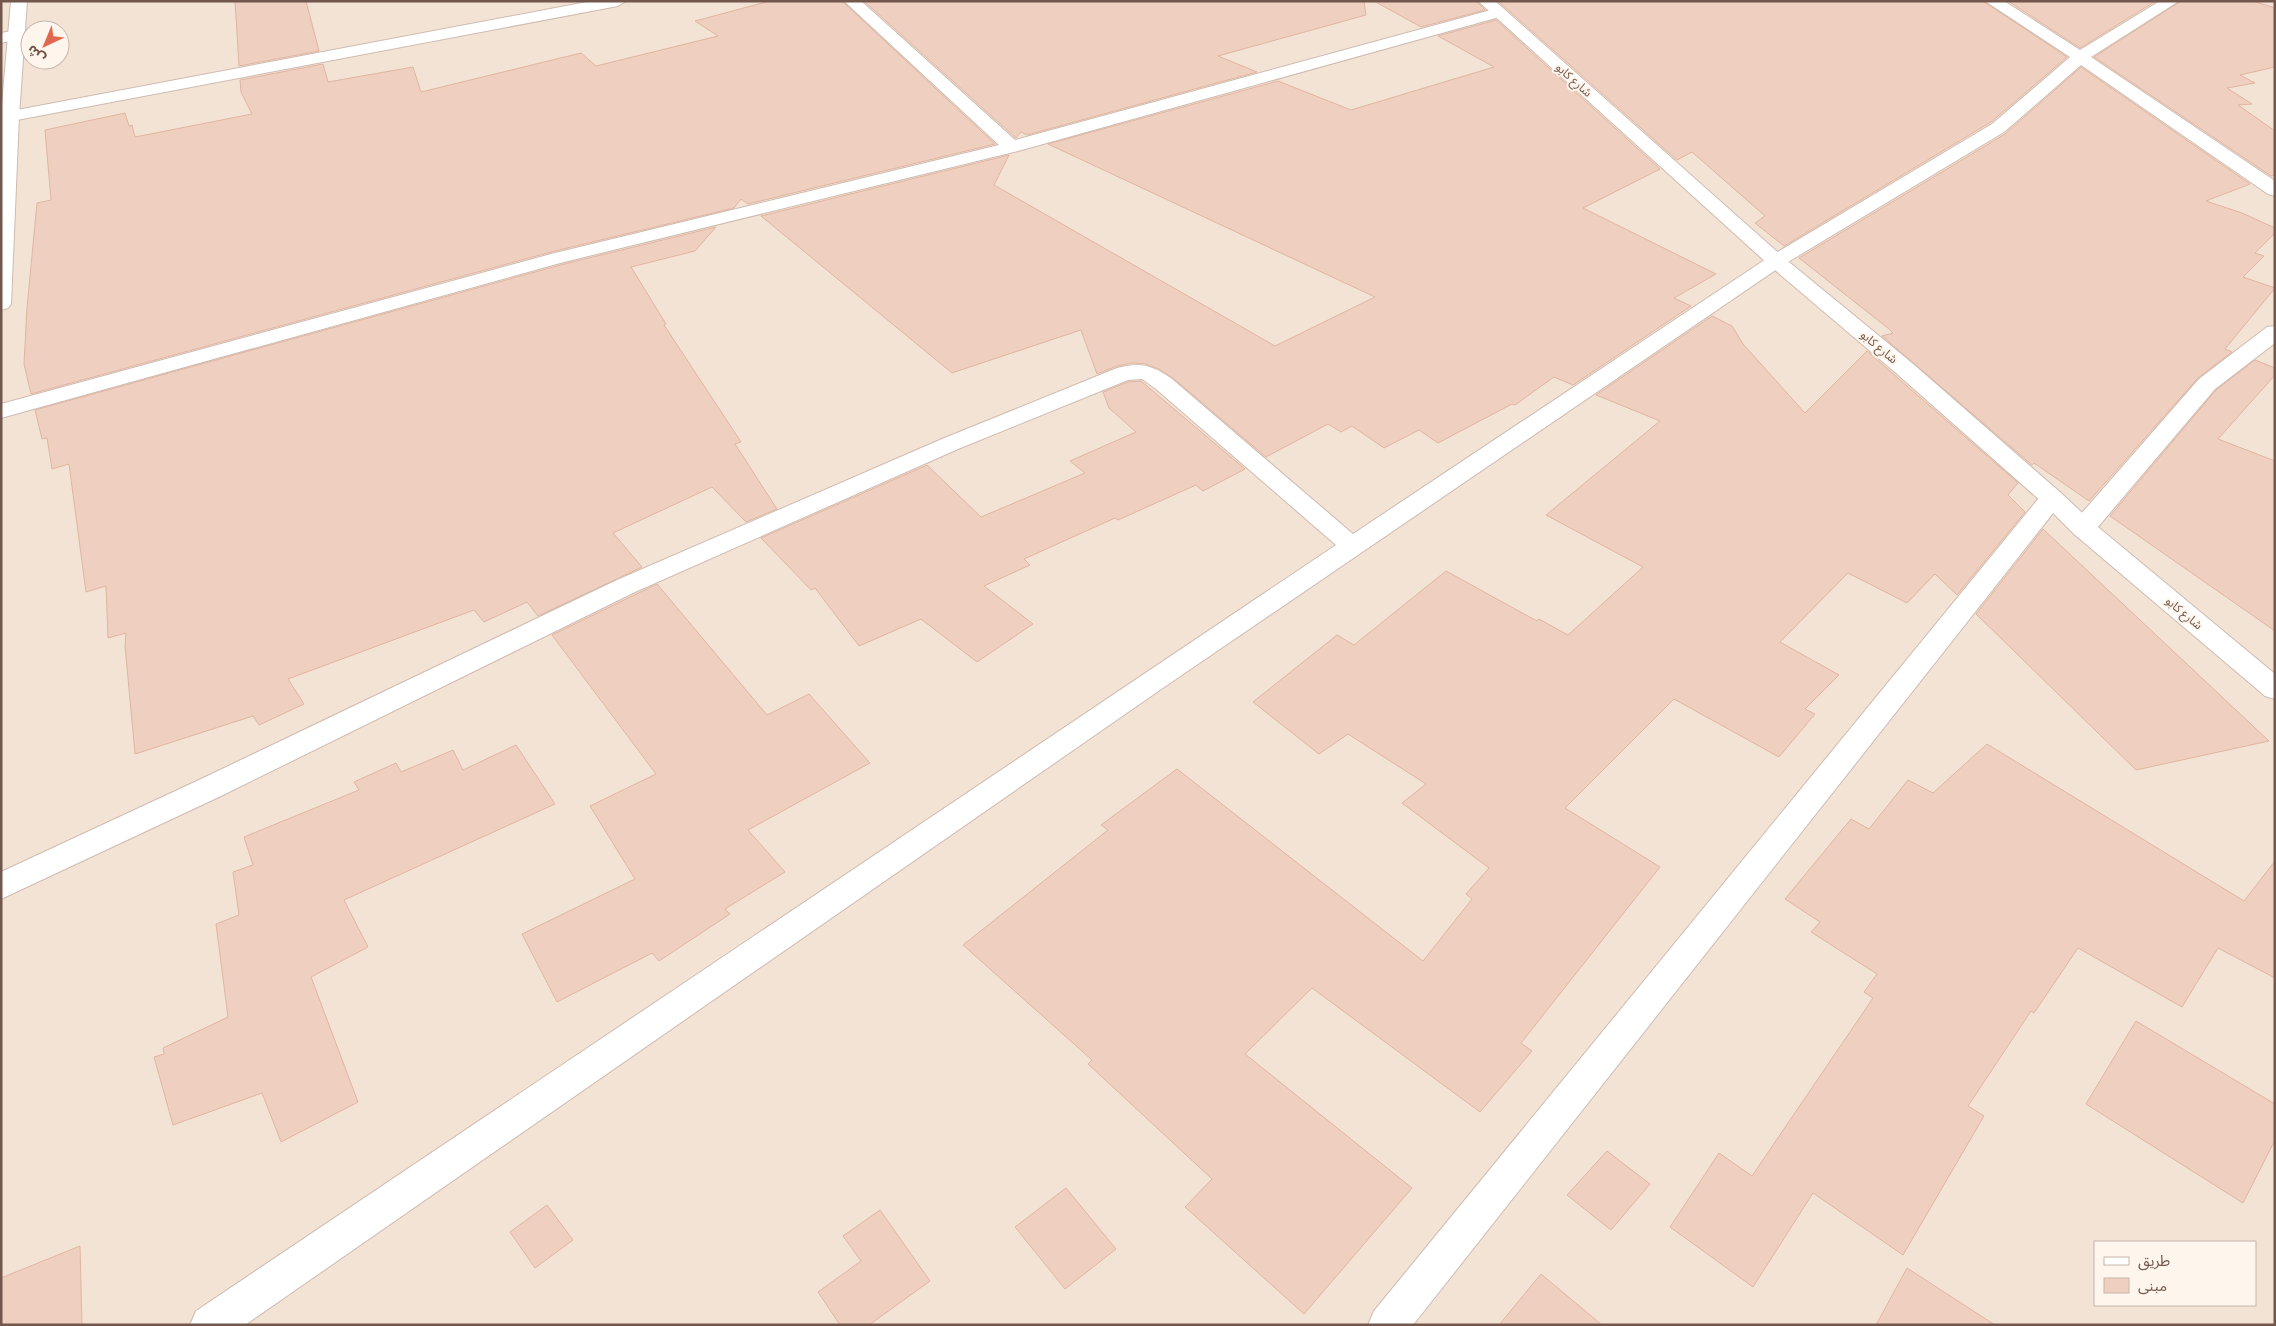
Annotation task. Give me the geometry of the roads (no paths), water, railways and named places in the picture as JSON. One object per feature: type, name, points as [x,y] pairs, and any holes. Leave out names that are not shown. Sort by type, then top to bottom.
[{"type":"street","points":[[1,304],[5,117],[9,37],[19,1]]},
{"type":"street","points":[[5,117],[618,1]]},
{"type":"street","points":[[852,1],[1012,147]]},
{"type":"street","points":[[1994,1],[2080,57],[2275,190]]},
{"type":"street","points":[[210,1325],[1352,546],[1776,261],[1998,128],[2080,57],[2170,1]]},
{"type":"street","points":[[1,411],[558,258],[1012,147],[1492,7]]},
{"type":"street","name":"شارع كابو","points":[[1492,7],[1776,261],[1904,368],[2052,498],[2083,528],[2275,688]]},
{"type":"street","points":[[2083,528],[2207,384],[2275,332]]},
{"type":"street","points":[[1,886],[210,788],[626,586],[950,444],[1124,373],[1147,372],[1164,384],[1352,546]]},
{"type":"street","points":[[1388,1325],[2052,498]]}]
